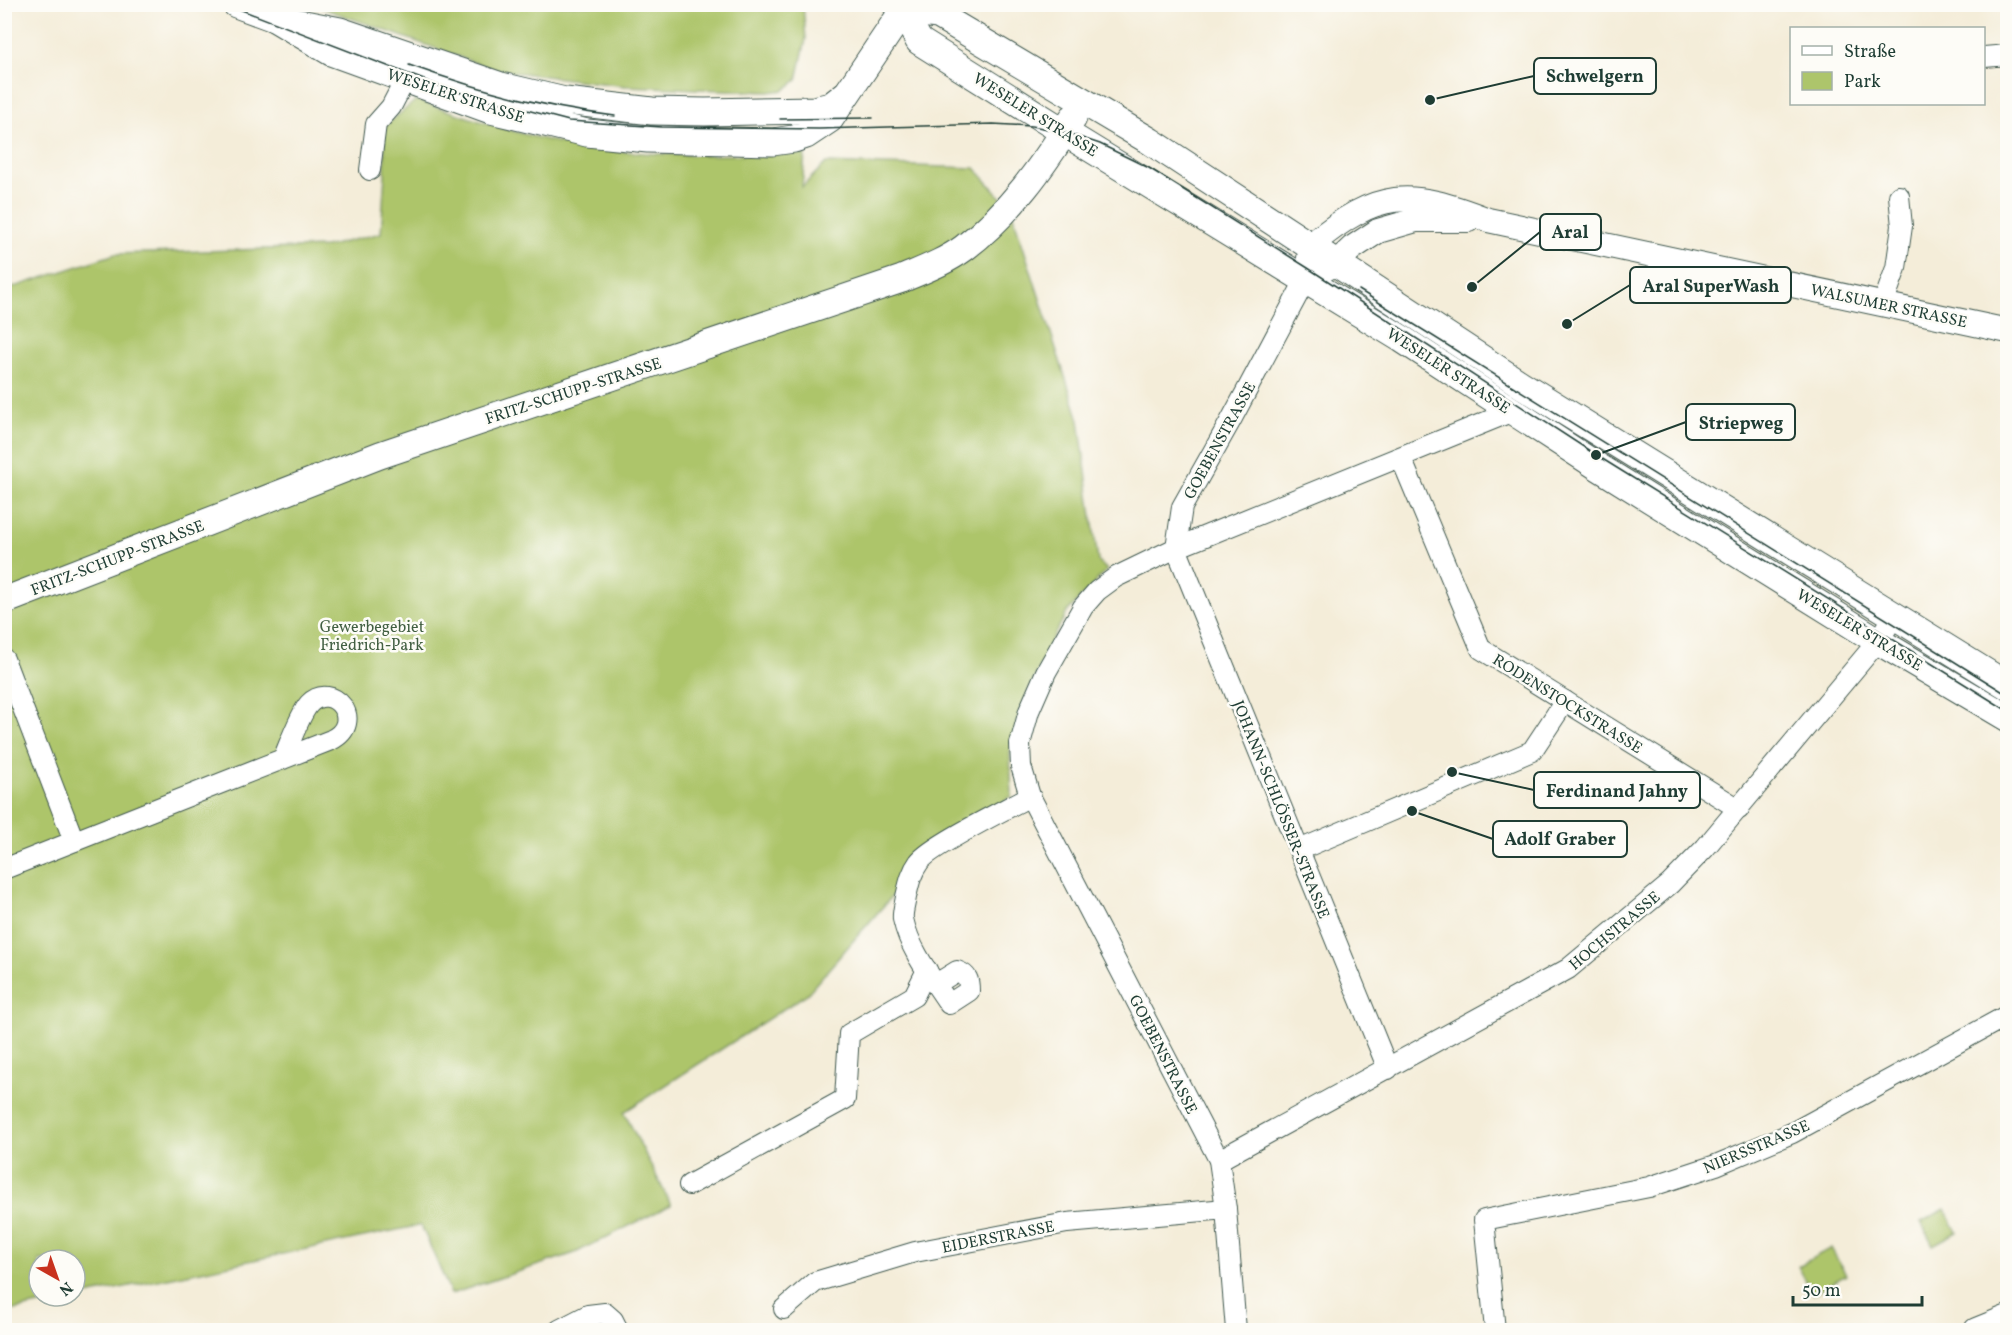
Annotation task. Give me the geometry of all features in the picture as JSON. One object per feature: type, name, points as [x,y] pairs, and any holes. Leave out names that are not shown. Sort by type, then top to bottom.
[{"type":"main road","name":"WESELER STRASSE","points":[[236,4],[274,18],[340,31],[501,86],[566,102],[652,111],[782,111],[814,110],[831,106],[846,94]]},
{"type":"main road","name":"WESELER STRASSE","points":[[274,18],[331,52],[491,110],[587,133],[648,139],[772,142],[794,139],[819,129],[830,119],[899,8]]},
{"type":"main road","name":"WESELER STRASSE","points":[[899,8],[938,15],[1150,141],[1522,385],[2007,686]]},
{"type":"main road","name":"WESELER STRASSE","points":[[899,8],[920,41],[1064,132],[1306,279],[1597,466],[1878,641],[2007,718]]},
{"type":"main road","name":"FRITZ-SCHUPP-STRASSE","points":[[4,601],[380,455],[902,279],[935,265],[963,249],[1025,189],[1082,101]]},
{"type":"street","points":[[1985,57],[2007,55]]},
{"type":"street","points":[[370,170],[376,124],[391,107],[405,80]]},
{"type":"street","points":[[1883,303],[1896,268],[1902,226],[1899,196]]},
{"type":"street","name":"WALSUMER STRASSE","points":[[1311,246],[1336,224],[1366,208],[1392,200],[1414,198],[1450,205],[1488,220],[2007,331]]},
{"type":"street","name":"WALSUMER STRASSE","points":[[1306,279],[1336,263],[1352,248],[1378,231],[1416,220],[1488,220]]},
{"type":"street","points":[[1306,279],[1311,246]]},
{"type":"street","name":"GOEBENSTRASSE","points":[[1236,1330],[1226,1209],[1219,1160],[1030,796],[1021,766],[1020,744],[1029,711],[1046,672],[1083,607],[1097,591],[1116,577],[1176,548],[1182,507],[1306,279]]},
{"type":"street","points":[[1176,548],[1513,411]]},
{"type":"street","name":"RODENSTOCKSTRASSE","points":[[1401,458],[1481,649],[1739,809]]},
{"type":"street","name":"JOHANN-SCHLÖSSER-STRASSE","points":[[1176,548],[1388,1069]]},
{"type":"street","name":"HOCHSTRASSE","points":[[1219,1160],[1568,969],[1670,884],[1739,809],[1878,641],[1894,617]]},
{"type":"street","points":[[4,659],[74,841]]},
{"type":"street","points":[[1299,850],[1532,751],[1565,701]]},
{"type":"street","points":[[4,868],[283,759]]},
{"type":"street","points":[[689,1185],[845,1099],[849,1034],[914,996],[931,977],[914,950],[902,917],[910,878],[920,860],[943,844],[1030,796]]},
{"type":"street","name":"NIERSSTRASSE","points":[[1495,1330],[1484,1220],[1649,1187],[1716,1165],[1792,1133],[2007,1015]]},
{"type":"street","name":"EIDERSTRASSE","points":[[784,1309],[815,1282],[915,1252],[1066,1223],[1226,1209]]},
{"type":"street","points":[[559,1330],[588,1315],[605,1313],[613,1320],[618,1330]]},
{"type":"street","points":[[1976,1330],[2007,1317]]},
{"type":"green space","points":[[314,5],[803,5],[806,39],[797,80],[784,90],[769,92],[625,86],[496,70]]},
{"type":"green space","name":"Gewerbegebiet Friedrich-Park","points":[[416,100],[493,125],[571,145],[629,152],[688,155],[805,154],[802,187],[826,163],[975,168],[1011,209],[1079,420],[1098,561],[1107,570],[1068,611],[1051,641],[1019,713],[1010,752],[1012,796],[901,877],[893,895],[807,994],[624,1112],[671,1205],[575,1253],[451,1294],[421,1225],[87,1295],[87,1248],[27,1248],[27,1307],[5,1312],[5,290],[115,254],[325,247],[381,233],[385,174],[384,127]]},
{"type":"green space","points":[[1945,1209],[1957,1232],[1933,1245],[1921,1222]]},
{"type":"green space","points":[[1831,1248],[1846,1275],[1813,1294],[1798,1266]]},
{"type":"tram line","points":[[226,4],[450,90],[569,121],[662,127],[819,129],[993,124],[1032,126],[1064,132],[1100,144],[1149,168],[1596,455],[2008,711]]},
{"type":"tram line","points":[[409,65],[511,97],[615,116]]},
{"type":"tram line","points":[[780,119],[873,118]]},
{"type":"tram line","points":[[1359,290],[2008,695]]},
{"type":"place","name":"Schwelgern","points":[[1430,100]]},
{"type":"place","name":"Aral","points":[[1472,287]]},
{"type":"place","name":"Aral SuperWash","points":[[1567,324]]},
{"type":"place","name":"Striepweg","points":[[1596,455]]},
{"type":"place","name":"Ferdinand Jahny","points":[[1452,772]]},
{"type":"place","name":"Adolf Graber","points":[[1412,811]]}]
